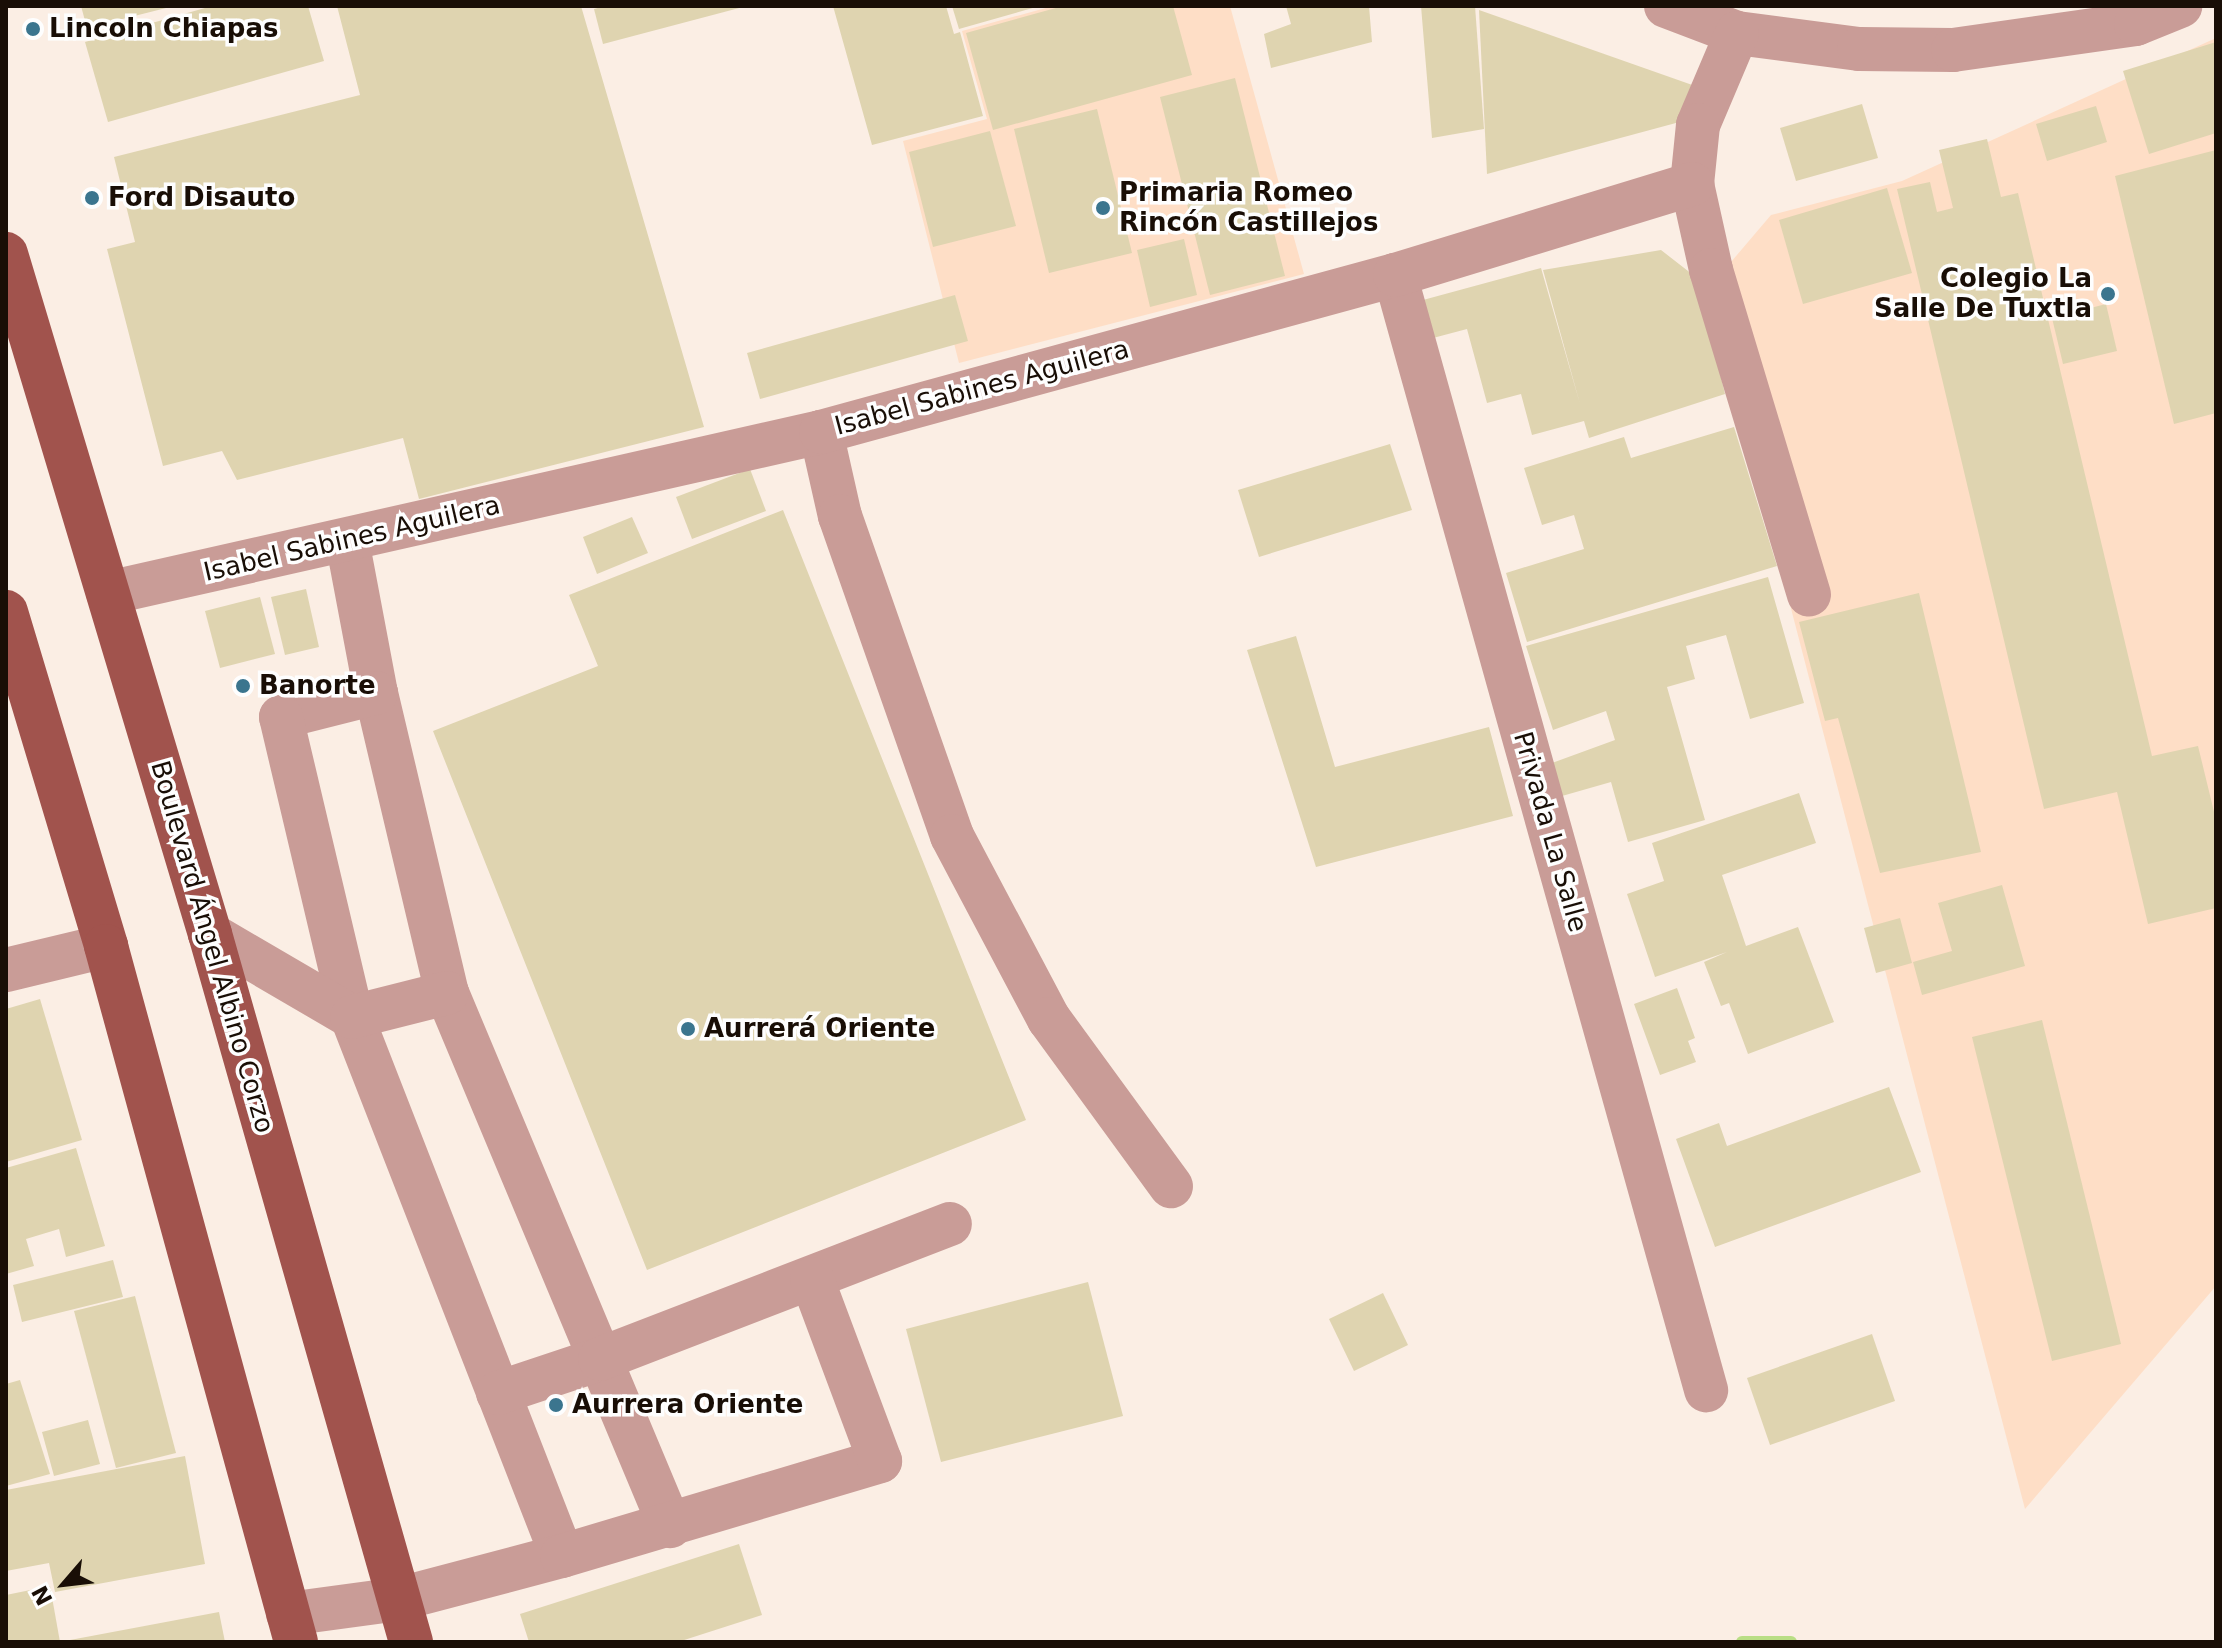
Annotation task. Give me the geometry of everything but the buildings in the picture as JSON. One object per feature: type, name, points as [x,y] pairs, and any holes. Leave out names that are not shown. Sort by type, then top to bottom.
[{"type":"main road","name":"Boulevard Ángel Albino Corzo","points":[[10,285],[26,374],[108,593],[210,934],[411,1642]]},
{"type":"main road","points":[[8,625],[106,946],[292,1628]]},
{"type":"street","points":[[1666,6],[1737,33],[1859,49],[1953,50],[2136,24],[2180,6]]},
{"type":"street","points":[[1737,33],[1698,125],[1692,184],[1711,270],[1809,595]]},
{"type":"street","name":"Isabel Sabines Aguilera","points":[[108,593],[821,432],[1395,275],[1692,184]]},
{"type":"street","name":"Privada La Salle","points":[[1395,275],[1706,1390]]},
{"type":"street","points":[[821,432],[840,516],[952,836],[1049,1019],[1171,1186]]},
{"type":"street","points":[[347,540],[376,693],[447,993],[670,1526]]},
{"type":"street","points":[[376,693],[281,717],[352,1017],[562,1556]]},
{"type":"street","points":[[210,934],[352,1017],[447,993]]},
{"type":"street","points":[[6,970],[106,946]]},
{"type":"street","points":[[498,1393],[600,1359],[950,1224]]},
{"type":"street","points":[[292,1628],[670,1526],[880,1461],[812,1279]]},
{"type":"shaded area","name":"Primaria Romeo Rincón Castillejos","points":[[1053,6],[1230,6],[1304,274],[959,363],[903,141],[987,119],[962,31]]},
{"type":"shaded area","points":[[2216,38],[2216,1286],[2025,1509],[1708,289],[1771,215],[1902,181]]},
{"type":"waterway","points":[[1742,1642],[1791,1642]]},
{"type":"place","name":"Lincoln Chiapas","points":[[33,29]]},
{"type":"place","name":"Ford Disauto","points":[[92,198]]},
{"type":"place","name":"Primaria Romeo Rincón Castillejos","points":[[1103,208]]},
{"type":"place","name":"Colegio La Salle De Tuxtla","points":[[2108,294]]},
{"type":"place","name":"Banorte","points":[[243,686]]},
{"type":"place","name":"Aurrerá Oriente","points":[[688,1029]]},
{"type":"place","name":"Aurrera Oriente","points":[[556,1405]]}]
